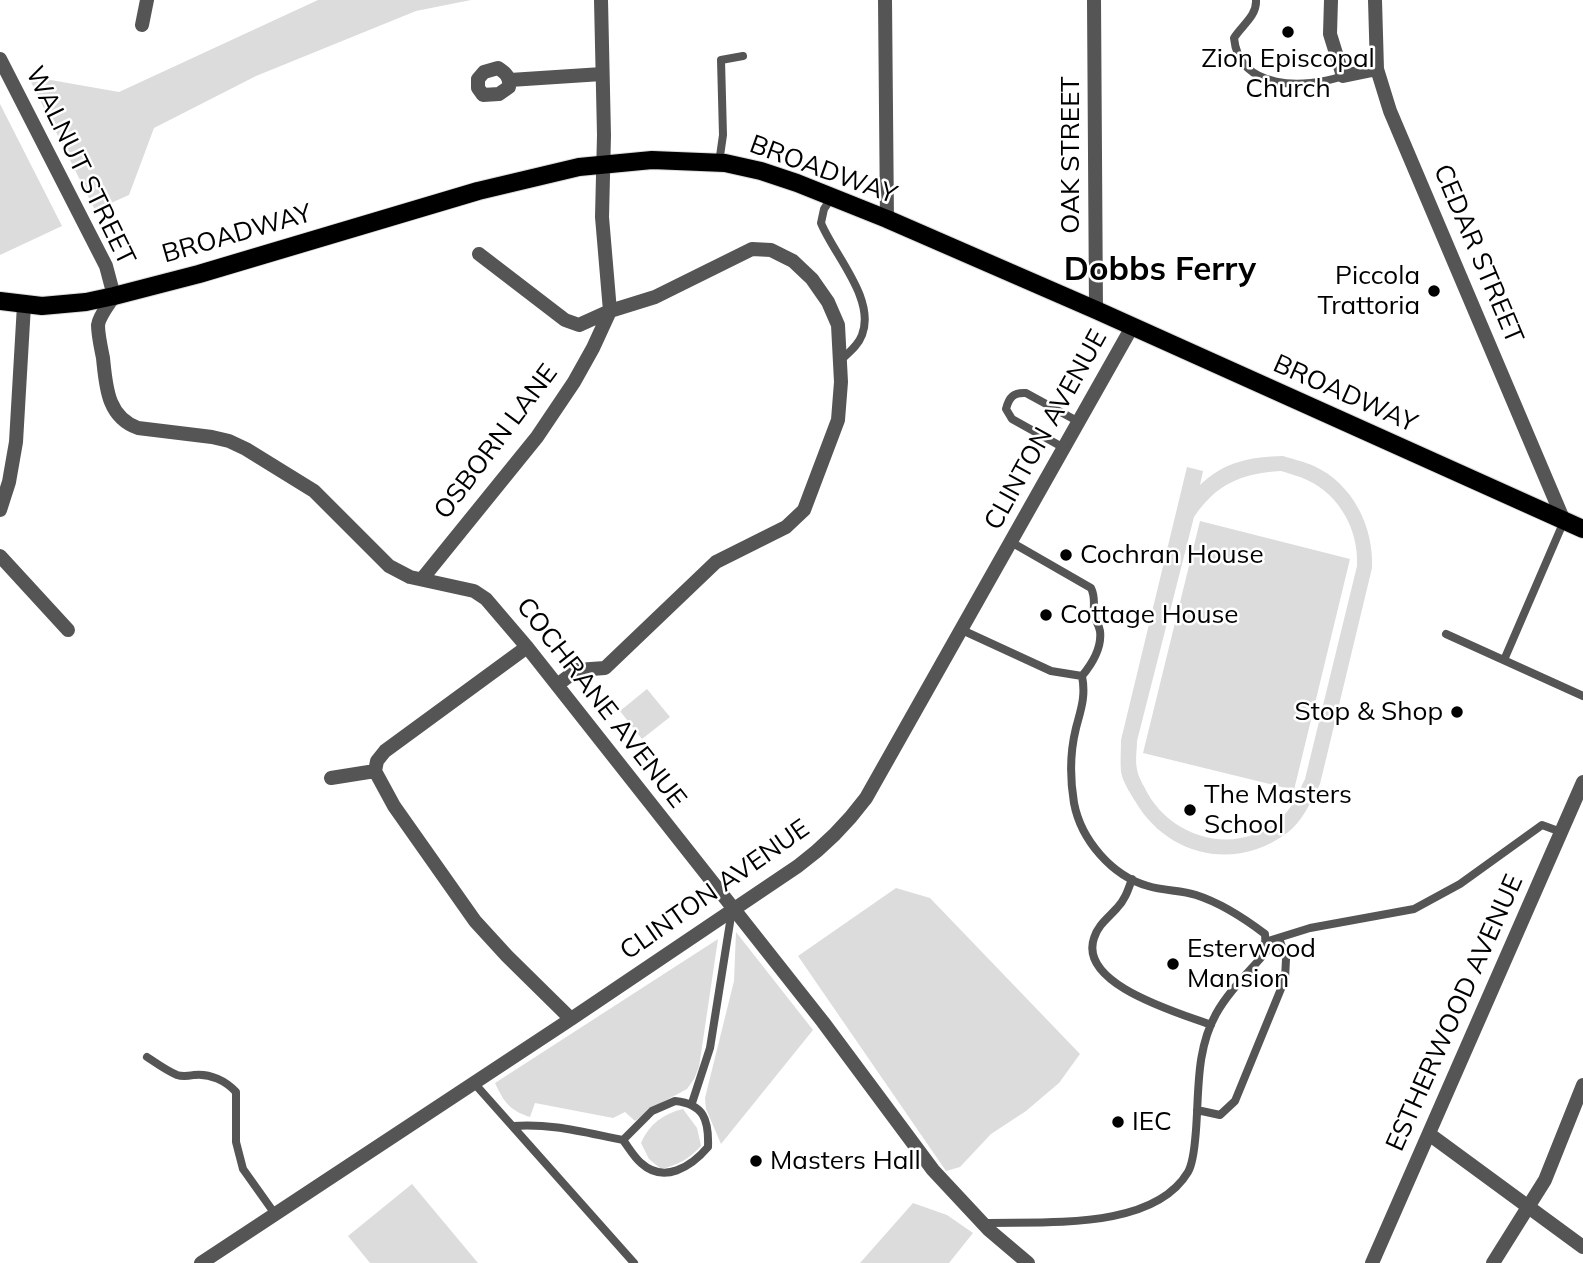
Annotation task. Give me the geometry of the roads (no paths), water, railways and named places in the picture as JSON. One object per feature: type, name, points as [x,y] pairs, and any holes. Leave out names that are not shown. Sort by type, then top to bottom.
[{"type":"main road","name":"BROADWAY","points":[[0,301],[24,305],[86,302],[114,296],[200,274],[545,173],[603,163],[652,160],[719,163],[761,171],[887,219],[1583,529]]},
{"type":"street","points":[[142,25],[147,0]]},
{"type":"street","points":[[601,0],[602,217],[610,312]]},
{"type":"street","points":[[885,0],[887,219]]},
{"type":"street","name":"OAK STREET","points":[[1094,0],[1096,310]]},
{"type":"street","points":[[1331,0],[1330,34],[1343,76],[1377,69]]},
{"type":"street","name":"CEDAR STREET","points":[[1375,0],[1377,69],[1395,123],[1564,521]]},
{"type":"street","name":"WALNUT STREET","points":[[0,60],[106,266],[114,296]]},
{"type":"street","points":[[510,80],[602,74]]},
{"type":"street","points":[[479,254],[565,320],[579,326],[655,297],[752,249],[771,250],[793,261],[812,279],[828,302],[838,326],[838,421],[804,510],[786,527],[716,562],[605,668],[577,670],[557,685]]},
{"type":"street","name":"COCHRANE AVENUE","points":[[114,296],[98,322],[111,406],[126,424],[138,428],[212,437],[246,449],[314,491],[400,573],[474,592],[486,599],[527,647],[822,1022],[933,1170],[984,1223],[1028,1263]]},
{"type":"street","points":[[0,510],[9,482],[16,442],[24,305]]},
{"type":"street","name":"OSBORN LANE","points":[[422,579],[537,436],[574,382],[610,312]]},
{"type":"street","name":"CLINTON AVENUE","points":[[201,1263],[571,1019],[825,846],[866,798],[1132,327]]},
{"type":"street","points":[[0,556],[68,630]]},
{"type":"street","points":[[527,647],[385,751],[377,761],[376,771],[394,806],[475,921],[571,1019]]},
{"type":"street","points":[[331,779],[376,771]]},
{"type":"street","name":"ESTHERWOOD AVENUE","points":[[1372,1263],[1583,782]]},
{"type":"street","points":[[1493,1263],[1529,1206],[1556,1156],[1583,1085]]},
{"type":"street","points":[[1429,1134],[1583,1247]]},
{"type":"lane","points":[[1256,0],[1251,17],[1234,38],[1235,51],[1247,67],[1260,78],[1287,83],[1320,84],[1343,76]]},
{"type":"lane","points":[[719,163],[723,135],[721,60],[743,56]]},
{"type":"lane","points":[[832,197],[824,209],[821,223],[855,284],[864,310],[862,335],[840,361]]},
{"type":"lane","points":[[1064,448],[1012,419],[1006,409],[1011,396],[1018,392],[1026,393],[1079,422]]},
{"type":"lane","points":[[1504,660],[1564,521]]},
{"type":"lane","points":[[984,1223],[1109,1219],[1170,1194],[1190,1170],[1198,1073],[1216,1014],[1266,952],[1265,934],[1239,915],[1195,894],[1149,886],[1122,876],[1105,861],[1090,841],[1074,805],[1071,765],[1076,729],[1084,705],[1082,676],[1094,658],[1099,644],[1100,629],[1094,618],[1094,594],[1091,588],[1011,542]]},
{"type":"lane","points":[[962,630],[1051,671],[1082,676]]},
{"type":"lane","points":[[1446,634],[1583,695]]},
{"type":"lane","points":[[1265,942],[1310,928],[1414,909],[1460,884],[1542,825],[1562,832]]},
{"type":"lane","points":[[1132,879],[1125,898],[1095,935],[1092,946],[1097,966],[1126,990],[1212,1025]]},
{"type":"lane","points":[[692,1103],[710,1048],[732,910]]},
{"type":"lane","points":[[1197,1110],[1220,1115],[1235,1101],[1285,979],[1286,958],[1279,938]]},
{"type":"lane","points":[[147,1057],[177,1075],[186,1077],[205,1074],[225,1082],[236,1092],[236,1142],[243,1169],[275,1214]]},
{"type":"lane","points":[[474,1083],[634,1263]]},
{"type":"lane","points":[[513,1126],[571,1128],[623,1140],[641,1164],[657,1173],[677,1172],[697,1160],[708,1147],[707,1127],[702,1114],[692,1103],[675,1101],[652,1111],[623,1140]]},
{"type":"place","name":"Zion Episcopal Church","points":[[1288,32]]},
{"type":"place","name":"Piccola Trattoria","points":[[1434,291]]},
{"type":"place","name":"Cochran House","points":[[1066,555]]},
{"type":"place","name":"Cottage House","points":[[1046,615]]},
{"type":"place","name":"Stop & Shop","points":[[1457,712]]},
{"type":"place","name":"The Masters School","points":[[1190,810]]},
{"type":"place","name":"Esterwood Mansion","points":[[1173,964]]},
{"type":"place","name":"IEC","points":[[1118,1122]]},
{"type":"place","name":"Masters Hall","points":[[756,1161]]},
{"type":"district","name":"Dobbs Ferry","points":[[1160,270]]}]
